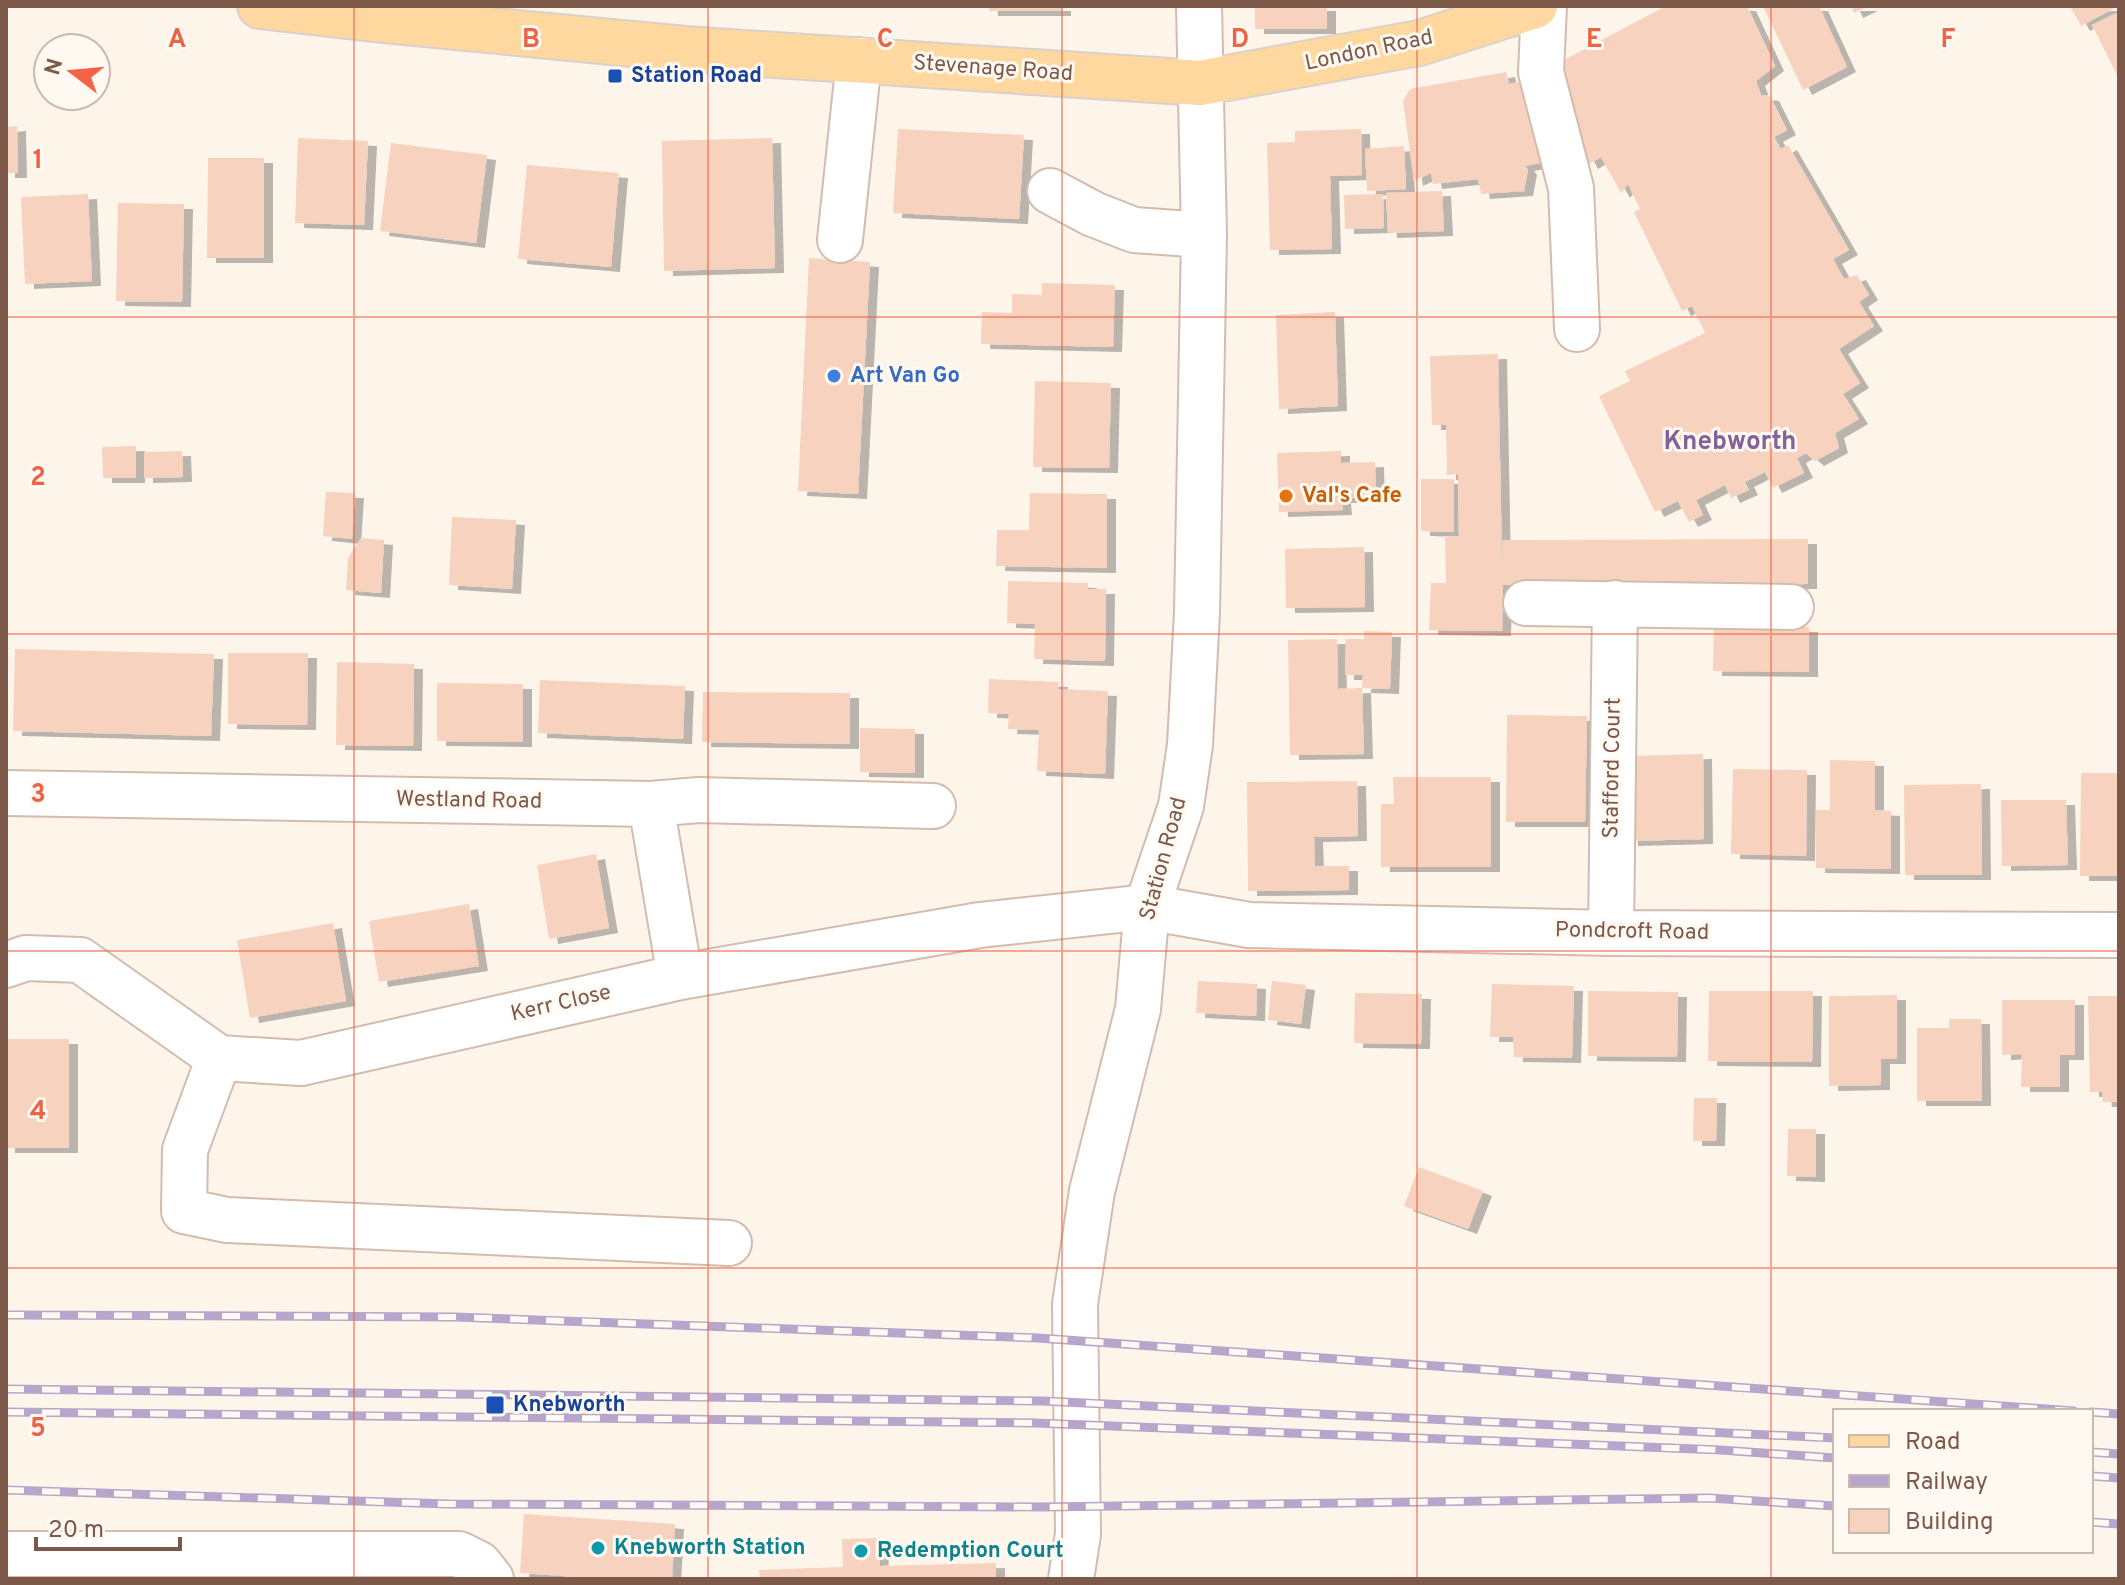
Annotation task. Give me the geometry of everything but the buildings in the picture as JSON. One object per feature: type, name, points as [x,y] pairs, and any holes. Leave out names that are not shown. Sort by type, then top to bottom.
[{"type":"main road","name":"Stevenage Road","points":[[260,6],[685,49],[1200,83]]},
{"type":"main road","name":"London Road","points":[[1200,83],[1419,43],[1535,6]]},
{"type":"street","name":"Station Road","points":[[1071,1579],[1078,1534],[1075,1304],[1092,1191],[1138,1009],[1147,907],[1181,806],[1190,745],[1197,612],[1204,235],[1199,6]]},
{"type":"street","points":[[1544,6],[1541,72],[1571,188],[1577,329]]},
{"type":"street","points":[[840,240],[859,60]]},
{"type":"street","points":[[1050,191],[1093,214],[1134,230],[1204,235]]},
{"type":"street","points":[[1526,603],[1791,607]]},
{"type":"street","name":"Stafford Court","points":[[1611,933],[1615,603]]},
{"type":"street","name":"Westland Road","points":[[6,793],[651,804],[699,800],[933,806]]},
{"type":"street","points":[[651,804],[680,977]]},
{"type":"street","name":"Pondcroft Road","points":[[1147,907],[1249,925],[1611,933],[2119,935]]},
{"type":"street","name":"Kerr Close","points":[[219,1058],[301,1063],[680,977],[980,925],[1147,907]]},
{"type":"street","points":[[6,965],[26,958],[80,960],[219,1058],[185,1150],[184,1211],[227,1220],[729,1243]]},
{"type":"street","points":[[6,1554],[459,1554],[479,1564],[491,1579]]},
{"type":"railway","points":[[6,1315],[455,1317],[1038,1338],[2046,1409]]},
{"type":"railway","points":[[6,1389],[1042,1401],[1833,1438]]},
{"type":"railway","points":[[6,1412],[1035,1423],[1721,1450],[1833,1458]]},
{"type":"railway","points":[[2093,1412],[2119,1414]]},
{"type":"railway","points":[[2093,1452],[2119,1454]]},
{"type":"railway","points":[[2093,1476],[2119,1478]]},
{"type":"railway","points":[[6,1490],[449,1504],[1041,1507],[1709,1498],[1833,1506]]},
{"type":"railway","points":[[2093,1522],[2119,1524]]},
{"type":"place","name":"Station Road","points":[[615,76]]},
{"type":"place","name":"Art Van Go","points":[[834,376]]},
{"type":"place","name":"Val's Cafe","points":[[1286,496]]},
{"type":"place","name":"Knebworth","points":[[495,1405]]},
{"type":"place","name":"Knebworth Station","points":[[598,1548]]},
{"type":"place","name":"Redemption Court","points":[[861,1551]]},
{"type":"district","name":"Knebworth","points":[[1730,442]]}]
